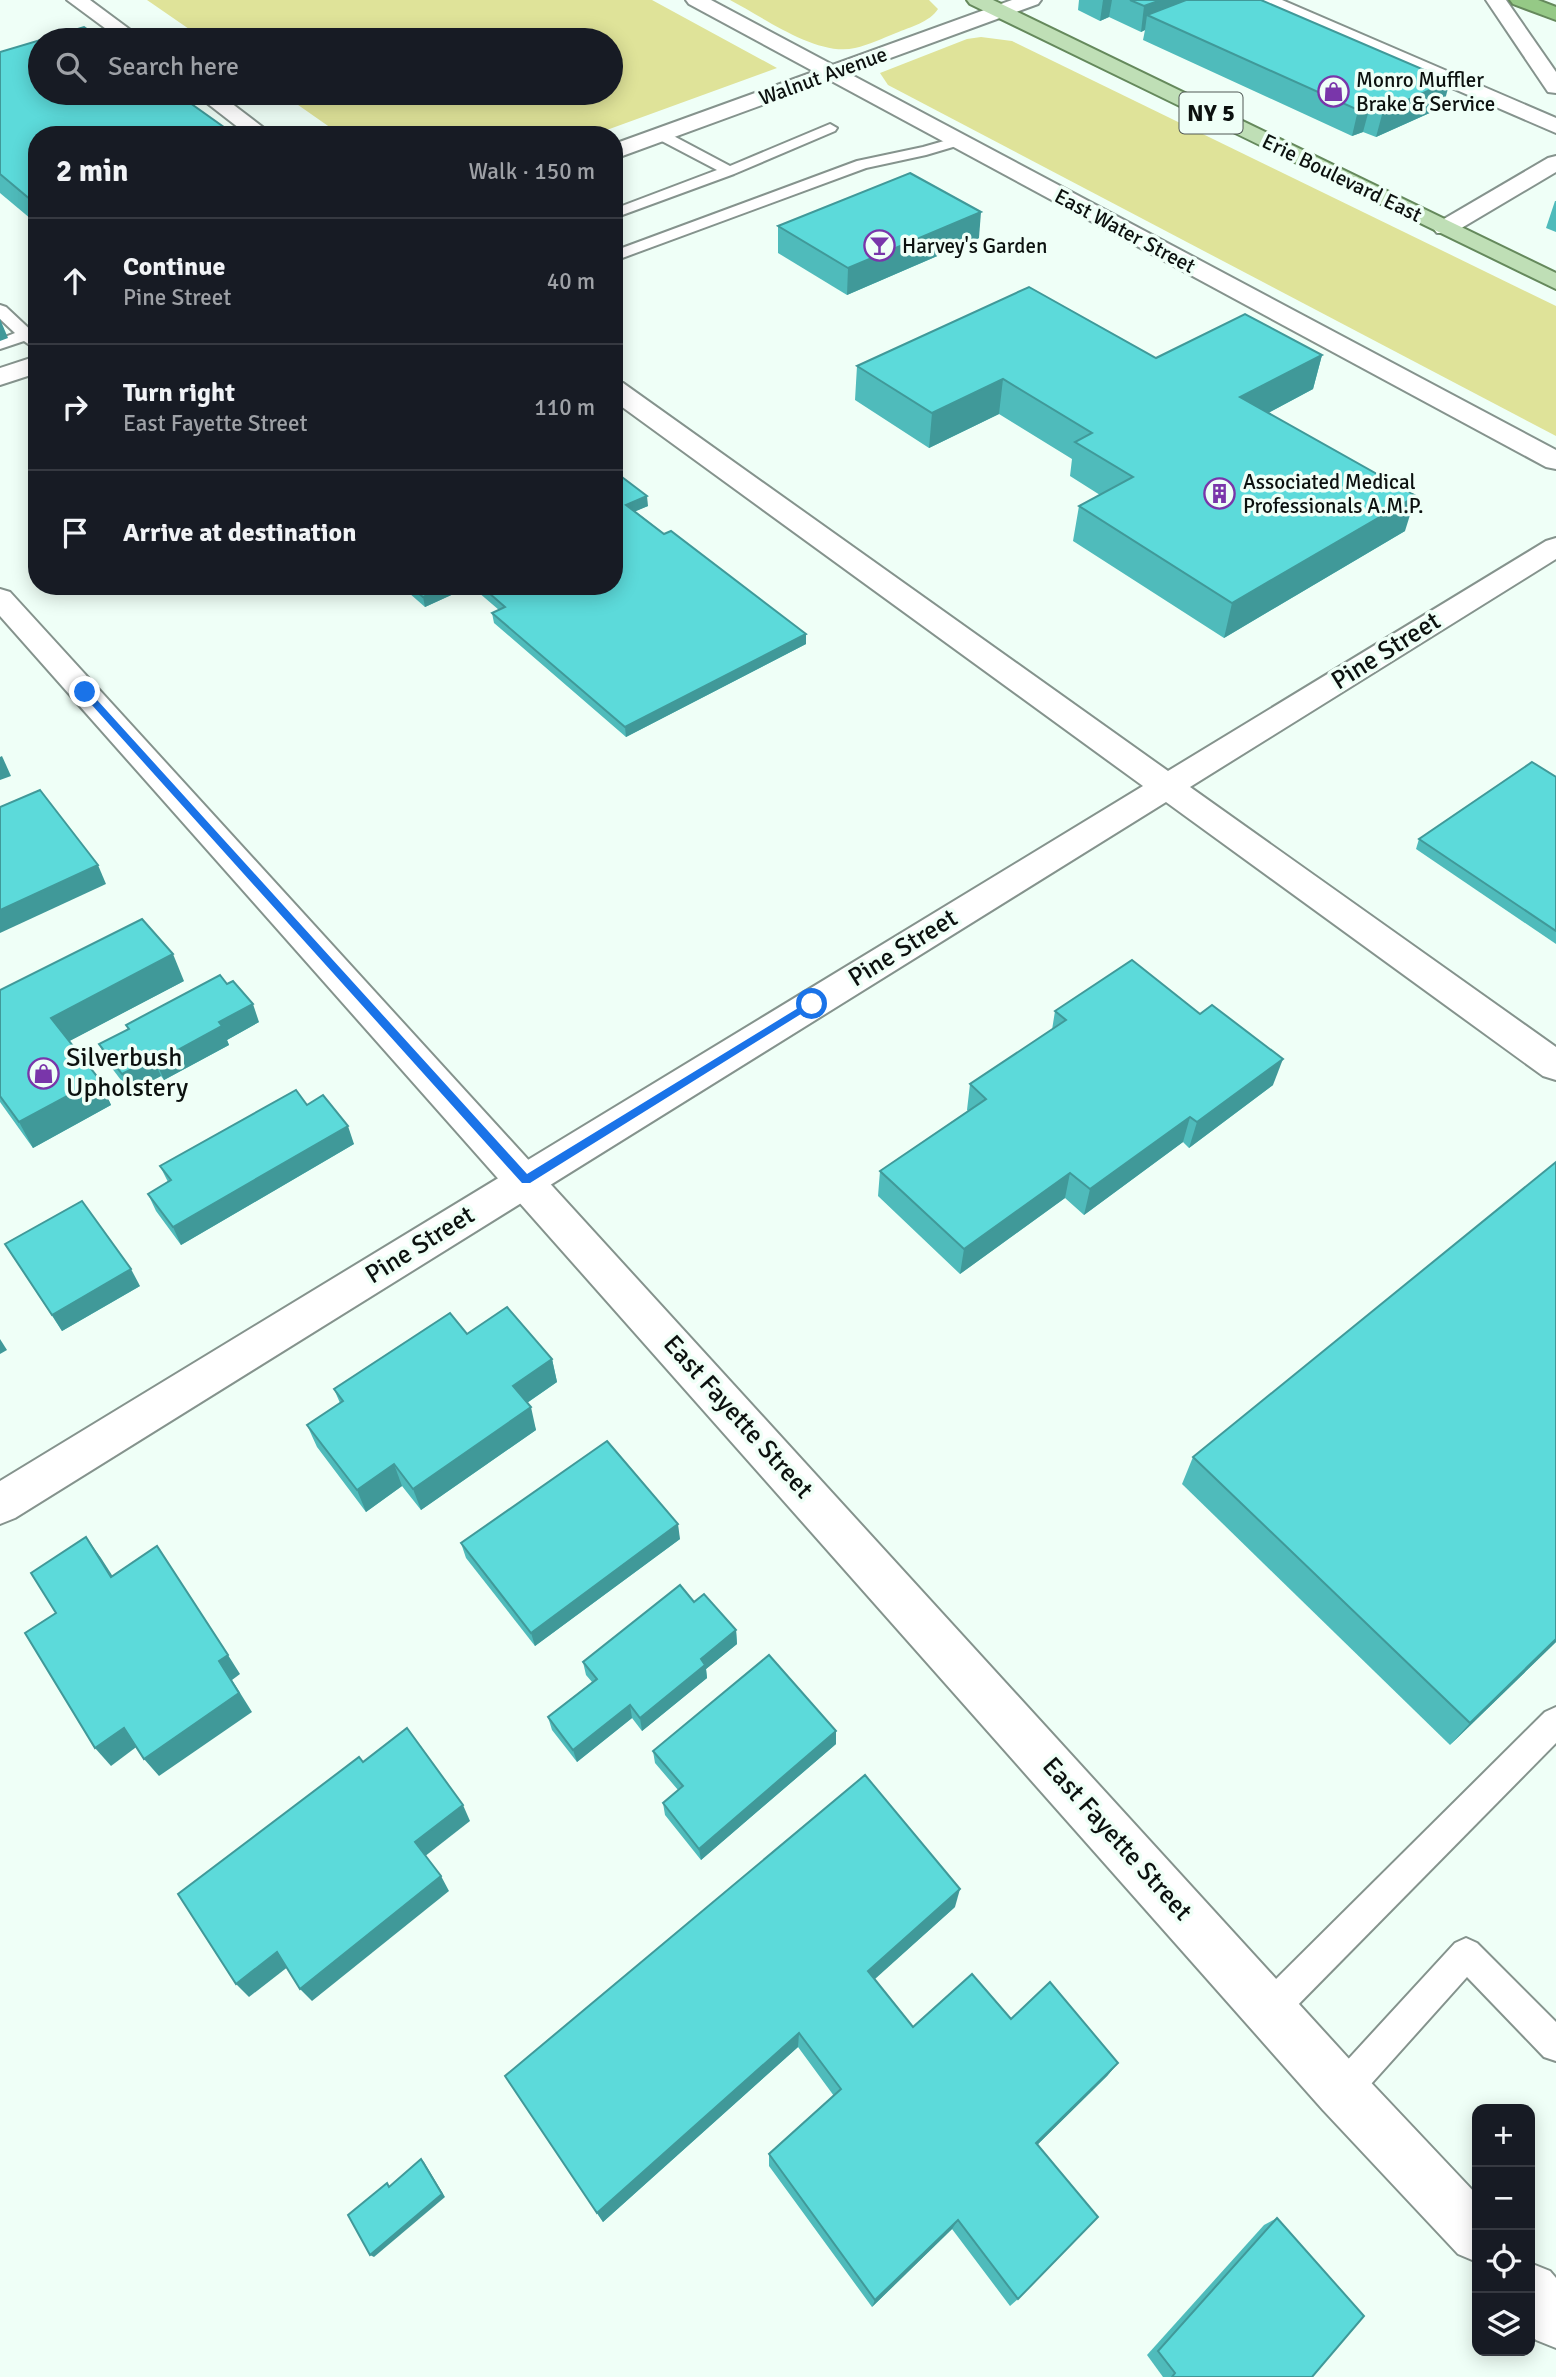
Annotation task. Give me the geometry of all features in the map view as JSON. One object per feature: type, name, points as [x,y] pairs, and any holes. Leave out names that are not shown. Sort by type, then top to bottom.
[{"type":"highway","points":[[1520,0],[1556,14]]},
{"type":"main road","name":"Erie Boulevard East","points":[[977,0],[1556,282]]},
{"type":"street","points":[[78,0],[117,28]]},
{"type":"street","name":"East Water Street","points":[[696,0],[1556,461]]},
{"type":"street","name":"Walnut Avenue","points":[[623,149],[1031,0]]},
{"type":"street","points":[[1265,0],[1556,126]]},
{"type":"street","points":[[1496,0],[1556,87]]},
{"type":"street","points":[[221,105],[250,126]]},
{"type":"street","points":[[1445,228],[1556,163]]},
{"type":"street","points":[[0,377],[28,367]]},
{"type":"street","points":[[623,395],[1556,1066]]},
{"type":"street","name":"Pine Street","points":[[0,1504],[1556,547]]},
{"type":"street","name":"East Fayette Street","points":[[0,598],[526,1180],[1342,2091],[1472,2230]]},
{"type":"street","points":[[1532,2293],[1556,2319]]},
{"type":"lane","points":[[623,211],[729,171],[830,128]]},
{"type":"lane","points":[[661,135],[729,171]]},
{"type":"lane","points":[[623,253],[862,164],[926,151],[958,141]]},
{"type":"lane","points":[[0,310],[28,337]]},
{"type":"lane","points":[[0,344],[28,340]]},
{"type":"lane","points":[[1270,2009],[1556,1722]]},
{"type":"lane","points":[[1342,2091],[1466,1954],[1556,2045]]},
{"type":"green space","points":[[147,0],[652,0],[777,68],[618,126],[328,126],[298,105],[623,105],[623,28],[188,28]]},
{"type":"green space","points":[[730,0],[929,0],[938,9],[925,21],[913,26],[865,45],[840,49],[824,47],[791,34]]},
{"type":"green space","points":[[981,37],[1012,41],[1556,306],[1556,436],[888,85],[880,73],[967,39]]},
{"type":"building","points":[[1130,0],[1161,0],[1144,6]]},
{"type":"building","points":[[1186,0],[1261,0],[1450,81],[1383,111],[1370,106],[1358,110],[1147,15]]},
{"type":"building","points":[[28,44],[28,105],[193,105],[222,126],[28,126],[28,197],[0,174],[0,52]]},
{"type":"building","points":[[910,173],[981,212],[848,268],[778,226]]},
{"type":"building","name":"Associated Medical Professionals A.M.P.","points":[[1029,287],[1156,358],[1245,314],[1322,355],[1240,397],[1416,496],[1232,603],[1079,506],[1133,477],[1075,442],[1092,433],[1003,379],[932,413],[857,366]]},
{"type":"building","points":[[623,478],[647,496],[626,505],[664,534],[671,531],[806,634],[625,727],[492,613],[505,607],[491,595],[623,595]]},
{"type":"building","points":[[1532,762],[1556,777],[1556,931],[1419,839]]},
{"type":"building","points":[[40,790],[98,865],[0,910],[0,807]]},
{"type":"building","points":[[142,919],[173,954],[51,1018],[99,1079],[19,1122],[0,1096],[0,990]]},
{"type":"building","points":[[1132,960],[1200,1014],[1212,1005],[1283,1059],[1197,1122],[1190,1117],[1090,1189],[1070,1173],[964,1249],[880,1171],[986,1099],[970,1084],[1066,1020],[1055,1011]]},
{"type":"building","points":[[220,975],[227,984],[233,981],[253,1004],[219,1022],[222,1026],[156,1062],[153,1058],[122,1074],[99,1044],[129,1029],[126,1025]]},
{"type":"building","points":[[296,1090],[307,1105],[323,1095],[348,1126],[173,1227],[148,1194],[171,1180],[160,1166]]},
{"type":"building","points":[[1556,1162],[1556,1639],[1470,1723],[1193,1457]]},
{"type":"building","points":[[82,1201],[131,1269],[52,1315],[5,1244]]},
{"type":"building","points":[[507,1307],[552,1359],[513,1386],[531,1407],[413,1489],[394,1464],[357,1490],[307,1425],[343,1401],[334,1389],[450,1313],[467,1334]]},
{"type":"building","points":[[607,1441],[678,1524],[531,1633],[461,1543]]},
{"type":"building","points":[[86,1537],[111,1577],[157,1546],[228,1655],[219,1661],[239,1693],[144,1759],[124,1728],[95,1748],[25,1633],[56,1613],[31,1573]]},
{"type":"building","points":[[680,1585],[694,1602],[704,1594],[736,1630],[701,1659],[705,1665],[640,1718],[630,1705],[573,1750],[548,1717],[597,1679],[583,1662]]},
{"type":"building","points":[[769,1655],[836,1731],[699,1849],[663,1803],[683,1786],[653,1751]]},
{"type":"building","points":[[407,1728],[463,1805],[415,1842],[441,1876],[300,1989],[277,1952],[236,1984],[178,1894],[359,1757],[363,1762]]},
{"type":"building","points":[[865,1775],[960,1889],[868,1971],[913,2027],[972,1974],[1011,2019],[1050,1982],[1118,2063],[1036,2143],[1098,2217],[1018,2299],[958,2220],[875,2300],[769,2154],[841,2089],[799,2033],[597,2213],[505,2076]]},
{"type":"building","points":[[421,2159],[442,2194],[370,2255],[348,2215],[387,2183],[389,2187]]},
{"type":"building","points":[[1277,2218],[1364,2316],[1312,2377],[1172,2377],[1175,2373],[1158,2351]]},
{"type":"place","name":"Monro Muffler Brake & Service","points":[[1333,92]]},
{"type":"place","name":"Harvey's Garden","points":[[879,246]]},
{"type":"place","name":"Associated Medical Professionals A.M.P.","points":[[1220,494]]},
{"type":"place","name":"Silverbush Upholstery","points":[[43,1073]]},
{"type":"route","points":[[85,692],[526,1180],[812,1004]]}]
